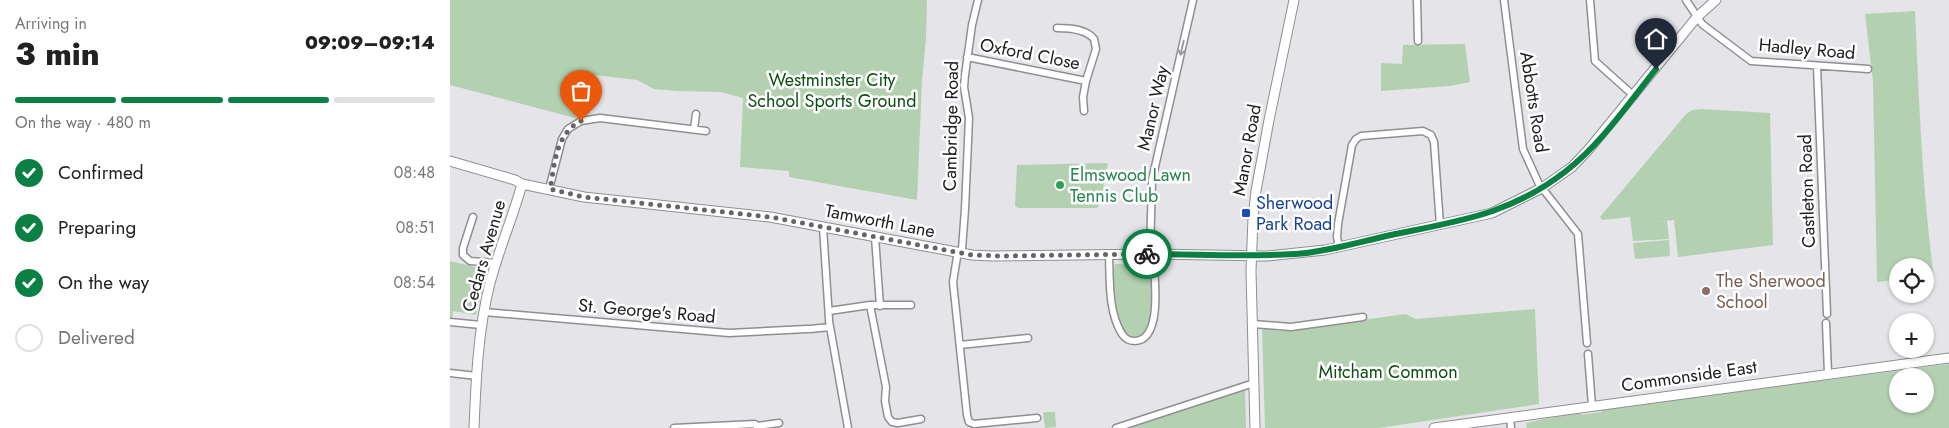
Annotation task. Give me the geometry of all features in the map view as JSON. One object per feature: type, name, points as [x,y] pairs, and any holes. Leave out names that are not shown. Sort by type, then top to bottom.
[{"type":"street","name":"Cambridge Road","points":[[978,0],[972,25],[964,87],[969,127],[964,228],[962,249],[957,257],[953,285],[967,415],[969,422],[978,424],[1037,418]]},
{"type":"street","name":"Manor Way","points":[[1109,255],[1113,308],[1122,334],[1128,339],[1135,341],[1143,340],[1148,336],[1152,326],[1156,300],[1151,254],[1150,210],[1152,180],[1192,0]]},
{"type":"street","name":"Manor Road","points":[[1256,428],[1251,256],[1256,191],[1294,0]]},
{"type":"street","points":[[1417,0],[1418,41]]},
{"type":"street","name":"Abbotts Road","points":[[1504,0],[1523,149],[1542,188],[1578,234],[1587,343]]},
{"type":"street","points":[[1590,0],[1595,61],[1634,96]]},
{"type":"street","name":"Hadley Road","points":[[1686,0],[1702,24],[1751,61],[1868,69]]},
{"type":"street","points":[[1251,256],[1297,254],[1440,225],[1492,212],[1542,188],[1582,158],[1697,18],[1716,0]]},
{"type":"street","points":[[1058,28],[1068,28],[1086,33],[1094,40],[1096,49],[1086,81]]},
{"type":"street","name":"Oxford Close","points":[[967,57],[1086,81],[1083,97],[1084,111]]},
{"type":"street","name":"Castleton Road","points":[[1817,66],[1827,314]]},
{"type":"street","points":[[694,129],[696,114]]},
{"type":"street","points":[[550,189],[562,139],[568,129],[581,121],[600,118],[706,130]]},
{"type":"street","points":[[1339,247],[1337,237],[1338,224],[1352,145],[1357,138],[1363,136],[1423,131],[1431,135],[1434,142],[1440,225]]},
{"type":"street","name":"Tamworth Lane","points":[[450,161],[515,180],[522,184],[584,197],[762,216],[959,253],[992,256],[1151,254],[1251,256]]},
{"type":"street","name":"Cedars Avenue","points":[[474,428],[484,312],[522,184]]},
{"type":"street","points":[[473,217],[463,248],[464,257],[470,261],[497,263]]},
{"type":"street","points":[[822,227],[829,322],[848,428]]},
{"type":"street","points":[[875,237],[880,306]]},
{"type":"street","points":[[829,311],[870,305],[910,305]]},
{"type":"street","points":[[870,305],[886,386],[885,401],[888,417],[892,422],[898,424],[921,419]]},
{"type":"street","name":"St. George's Road","points":[[484,312],[728,333],[809,329],[829,322]]},
{"type":"street","points":[[1253,324],[1290,327],[1363,316]]},
{"type":"street","points":[[450,322],[482,325]]},
{"type":"street","points":[[1826,323],[1828,373]]},
{"type":"street","points":[[960,345],[1028,338]]},
{"type":"street","points":[[1588,354],[1592,406]]},
{"type":"street","name":"Commonside East","points":[[1434,428],[1949,358]]},
{"type":"street","points":[[450,373],[477,376]]},
{"type":"street","points":[[1116,428],[1254,383]]},
{"type":"street","points":[[1510,418],[1511,428]]},
{"type":"street","points":[[674,428],[755,424],[757,427],[779,423]]},
{"type":"green space","name":"Westminster City School Sports Ground","points":[[450,0],[927,0],[917,200],[789,177],[789,171],[740,167],[743,98],[721,92],[654,89],[637,80],[586,74],[577,117],[575,118],[450,85]]},
{"type":"green space","points":[[1915,11],[1924,178],[1932,258],[1889,258],[1889,281],[1877,282],[1873,82],[1865,14]]},
{"type":"green space","points":[[1465,44],[1470,82],[1450,86],[1381,91],[1381,63],[1402,64],[1403,45]]},
{"type":"green space","points":[[1701,109],[1770,113],[1773,245],[1678,257],[1674,220],[1653,222],[1667,221],[1669,239],[1633,241],[1630,217],[1602,220],[1600,217],[1687,113]]},
{"type":"green space","name":"Elmswood Lawn Tennis Club","points":[[1108,163],[1100,204],[1097,208],[1018,208],[1015,206],[1017,165]]},
{"type":"green space","points":[[1669,240],[1670,256],[1635,259],[1633,243]]},
{"type":"green space","points":[[450,261],[475,267],[488,266],[476,315],[453,311],[452,318],[450,318]]},
{"type":"green space","points":[[1115,264],[1150,265],[1151,315],[1145,331],[1139,336],[1127,334],[1119,318],[1113,279]]},
{"type":"green space","name":"Mitcham Common","points":[[1535,309],[1539,404],[1379,428],[1265,428],[1262,328],[1281,331],[1406,314],[1415,319]]},
{"type":"green space","points":[[1949,364],[1949,428],[1527,428],[1526,423],[1580,411],[1581,415],[1602,412],[1601,410],[1889,372],[1889,413],[1934,413],[1934,368],[1919,368]]},
{"type":"green space","points":[[1245,390],[1246,428],[1127,428]]},
{"type":"green space","points":[[1055,412],[1056,427],[1045,428],[1043,413]]},
{"type":"way so far","points":[[581,121],[568,129],[558,147],[550,189],[584,197],[770,217],[972,255],[1147,254]]},
{"type":"place","name":"Elmswood Lawn Tennis Club","points":[[1060,185]]},
{"type":"place","name":"Sherwood Park Road","points":[[1246,213]]},
{"type":"place","name":"The Sherwood School","points":[[1706,291]]},
{"type":"route","points":[[1147,254],[1268,256],[1297,254],[1325,250],[1492,212],[1527,197],[1553,181],[1576,163],[1598,140],[1656,69]]}]
